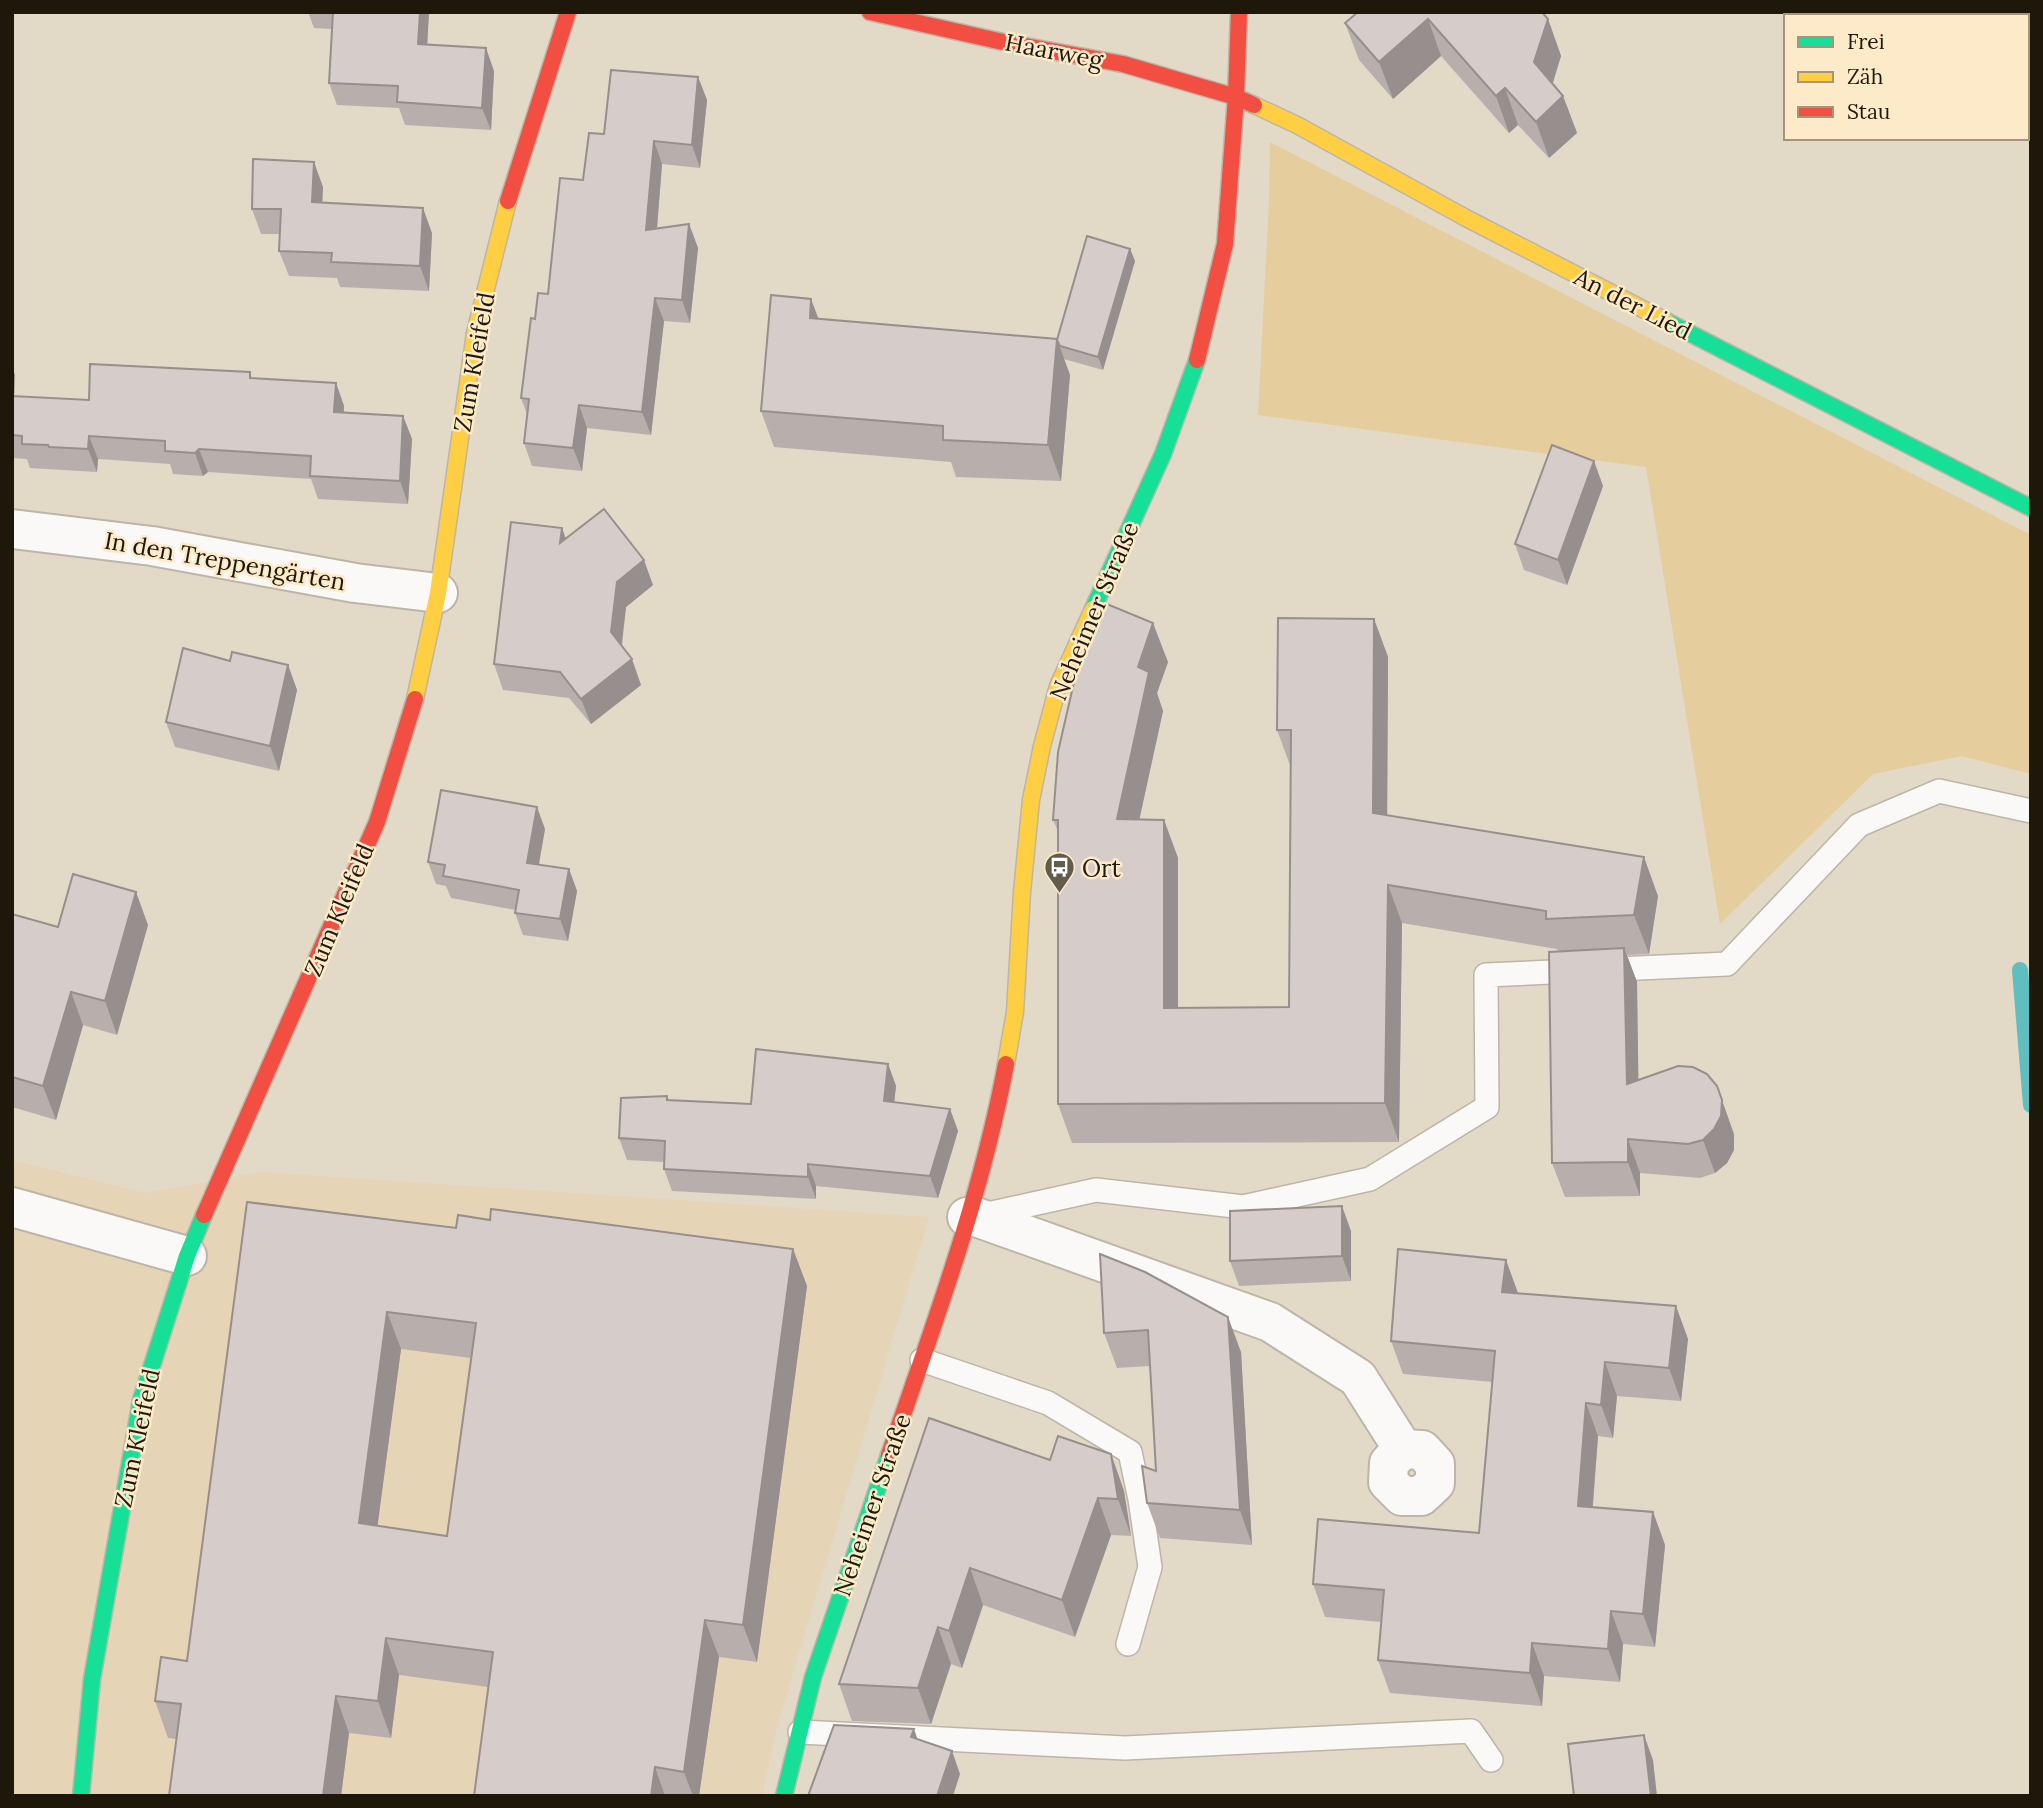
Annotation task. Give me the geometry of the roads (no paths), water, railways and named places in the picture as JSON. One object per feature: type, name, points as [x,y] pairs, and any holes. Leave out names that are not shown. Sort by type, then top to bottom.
[{"type":"street","name":"Zum Kleifeld","points":[[81,1796],[92,1679],[141,1400],[187,1256],[377,822],[417,694],[438,593],[478,321],[502,220],[568,12]]},
{"type":"street","name":"Haarweg","points":[[870,12],[1003,42],[1124,64],[1236,97]]},
{"type":"street","name":"Neheimer Straße","points":[[784,1796],[813,1677],[972,1217],[1000,1094],[1015,1012],[1031,800],[1058,686],[1163,454],[1201,348],[1225,244],[1240,12]]},
{"type":"street","name":"An der Lied","points":[[1236,97],[1297,125],[1466,218],[2031,508]]},
{"type":"street","name":"In den Treppengärten","points":[[12,529],[152,546],[355,583],[438,593]]},
{"type":"street","points":[[12,1207],[187,1256]]},
{"type":"street","points":[[972,1217],[1270,1322],[1359,1378],[1403,1449]]},
{"type":"lane","points":[[972,1217],[1096,1190],[1243,1207],[1370,1179],[1487,1107],[1486,975],[1727,964],[1859,825],[1939,791],[2031,811]]},
{"type":"lane","points":[[922,1360],[1048,1403],[1130,1452],[1150,1567],[1128,1644]]},
{"type":"lane","points":[[800,1732],[1125,1748],[1471,1731],[1491,1760]]},
{"type":"waterway","points":[[2020,970],[2031,1105]]},
{"type":"place","name":"Ort","points":[[1059,895]]}]
